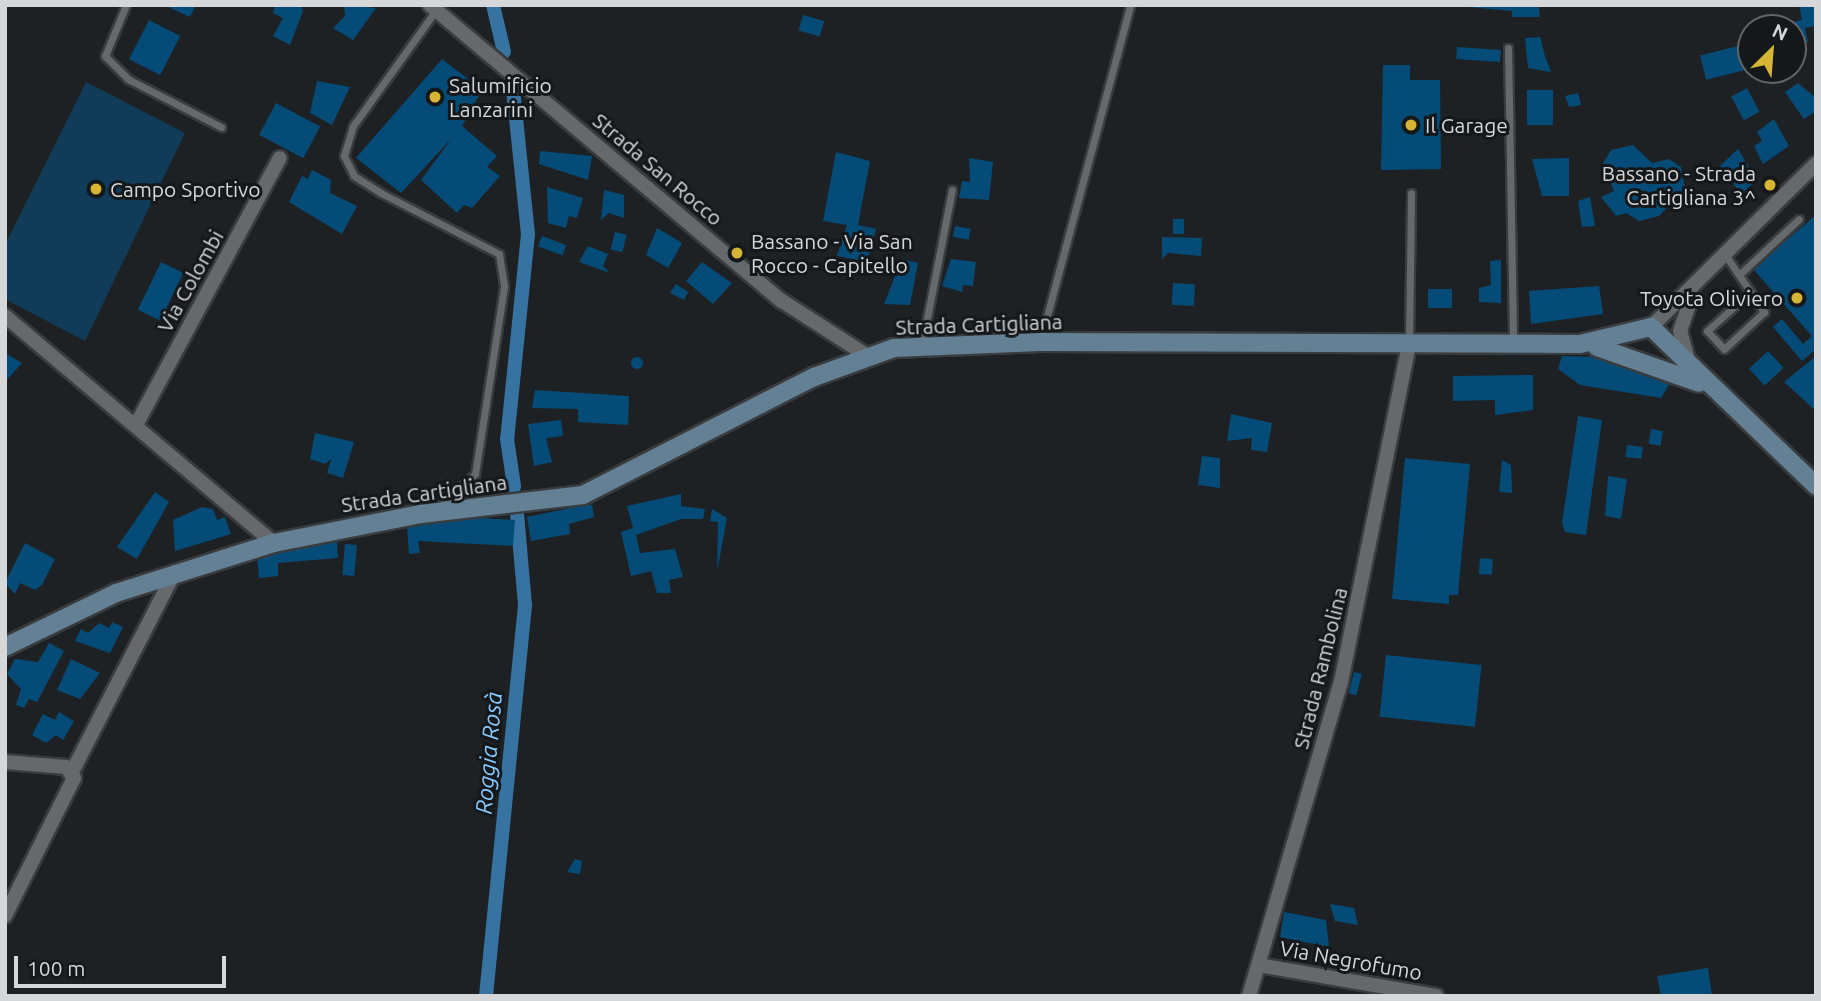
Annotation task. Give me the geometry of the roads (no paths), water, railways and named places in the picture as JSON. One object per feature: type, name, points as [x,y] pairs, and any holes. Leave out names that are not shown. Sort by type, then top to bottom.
[{"type":"street","name":"Strada San Rocco","points":[[433,8],[782,301],[866,355]]},
{"type":"street","name":"Via Colombi","points":[[135,425],[281,158]]},
{"type":"street","name":"Strada Cartigliana","points":[[5,647],[175,572],[274,543],[433,512],[583,495],[866,355],[922,347],[1040,342],[1580,344],[1651,327],[1698,286],[1816,164]]},
{"type":"street","points":[[1694,373],[1680,331],[1698,286]]},
{"type":"street","points":[[7,322],[135,425],[274,543]]},
{"type":"street","points":[[1651,327],[1694,373],[1816,486]]},
{"type":"street","points":[[1580,344],[1619,350],[1712,389]]},
{"type":"street","name":"Strada Rambolina","points":[[1249,996],[1341,682],[1409,345]]},
{"type":"street","points":[[5,916],[72,772],[175,572]]},
{"type":"street","points":[[5,762],[72,772]]},
{"type":"street","name":"Via Negrofumo","points":[[1259,965],[1436,996]]},
{"type":"lane","points":[[126,5],[105,56],[128,79],[221,127]]},
{"type":"lane","points":[[1040,342],[1130,5]]},
{"type":"lane","points":[[433,8],[354,126],[344,156],[354,176],[381,194],[499,254],[504,287],[475,474],[433,512]]},
{"type":"lane","points":[[1508,48],[1513,342]]},
{"type":"lane","points":[[922,347],[952,190]]},
{"type":"lane","points":[[1409,345],[1411,193]]},
{"type":"lane","points":[[1741,273],[1799,219]]},
{"type":"lane","points":[[1726,256],[1741,273],[1749,293],[1764,312],[1724,349],[1707,331],[1749,293]]},
{"type":"waterway","name":"Roggia Rosà","points":[[493,5],[504,52]]},
{"type":"waterway","name":"Roggia Rosà","points":[[513,89],[528,234],[507,439],[514,486]]},
{"type":"waterway","name":"Roggia Rosà","points":[[486,996],[525,605],[517,514]]},
{"type":"place","name":"Salumificio Lanzarini","points":[[435,97]]},
{"type":"place","name":"Il Garage","points":[[1411,125]]},
{"type":"place","name":"Bassano - Strada Cartigliana 3^","points":[[1770,185]]},
{"type":"place","name":"Campo Sportivo","points":[[96,189]]},
{"type":"place","name":"Bassano - Via San Rocco - Capitello","points":[[737,253]]},
{"type":"place","name":"Toyota Oliviero","points":[[1797,298]]}]
